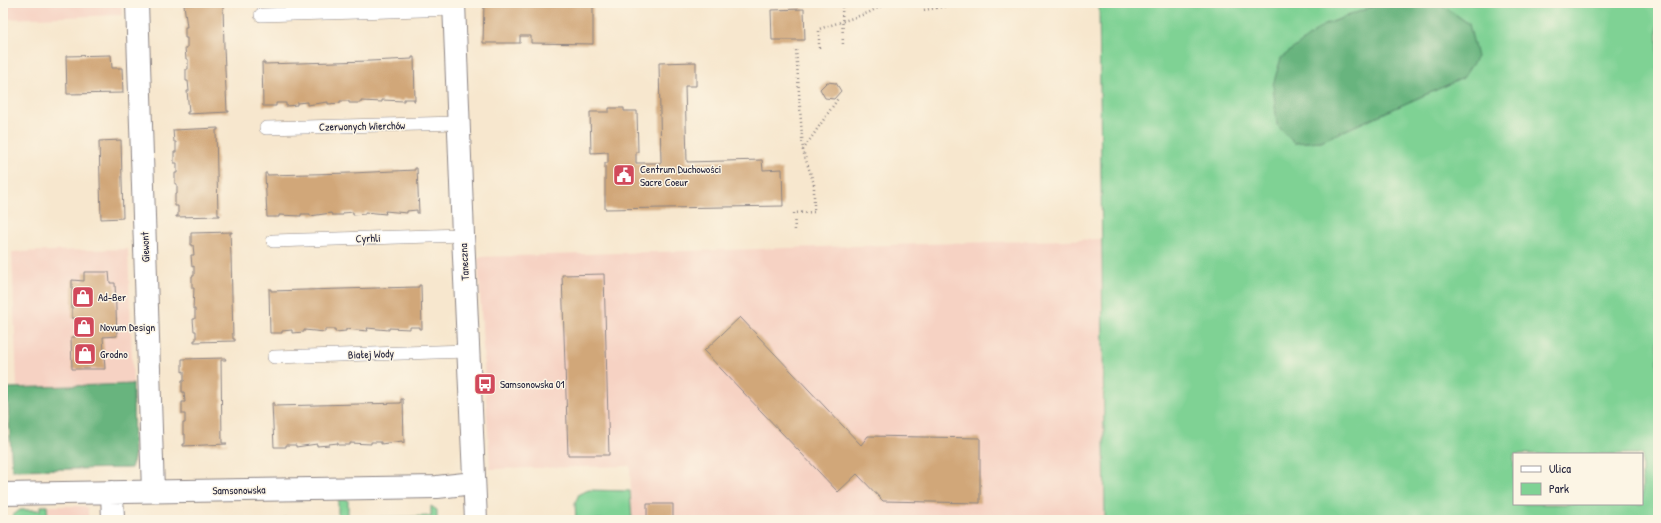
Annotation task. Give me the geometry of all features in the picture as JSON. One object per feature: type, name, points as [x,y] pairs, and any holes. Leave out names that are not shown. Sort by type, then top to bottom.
[{"type":"street","name":"Giewont","points":[[137,3],[153,492]]},
{"type":"street","name":"Taneczna","points":[[454,6],[462,235],[476,520]]},
{"type":"street","name":"Samsonowska","points":[[3,494],[437,487],[474,483]]},
{"type":"street","points":[[112,492],[113,520]]},
{"type":"lane","points":[[261,15],[454,6]]},
{"type":"lane","name":"Czerwonych Wierchów","points":[[266,128],[458,123]]},
{"type":"lane","name":"Cyrhli","points":[[273,241],[462,235]]},
{"type":"lane","name":"Białej Wody","points":[[274,357],[468,351]]},
{"type":"path","points":[[842,3],[843,47]]},
{"type":"path","points":[[819,48],[818,29],[868,14],[887,3]]},
{"type":"path","points":[[924,10],[965,3],[991,4]]},
{"type":"path","points":[[795,230],[794,213],[814,212],[814,184],[803,151],[796,49]]},
{"type":"path","points":[[803,151],[839,97]]},
{"type":"shaded area","points":[[3,3],[121,3],[122,15],[3,19]]},
{"type":"shaded area","points":[[1101,239],[1105,520],[632,520],[630,466],[490,469],[478,257]]},
{"type":"shaded area","points":[[128,249],[133,384],[17,387],[12,252]]},
{"type":"shaded area","points":[[47,506],[85,506],[88,508],[88,520],[48,520]]},
{"type":"green space","points":[[1099,3],[1382,3],[1324,25],[1294,143],[1321,141],[1463,78],[1469,24],[1448,9],[1436,3],[1658,3],[1658,520],[1105,520]]},
{"type":"green space","points":[[1382,3],[1436,3],[1448,9],[1469,24],[1477,57],[1463,78],[1321,141],[1294,143],[1277,125],[1273,85],[1281,58],[1324,25]]},
{"type":"green space","points":[[133,384],[134,459],[131,468],[12,470],[7,388]]},
{"type":"green space","points":[[589,490],[630,491],[632,520],[576,520],[575,503],[579,494]]},
{"type":"green space","points":[[338,500],[348,500],[348,518],[431,516],[431,506],[437,510],[437,520],[283,520],[284,518],[338,518]]},
{"type":"green space","points":[[41,506],[47,506],[48,520],[13,520],[12,516],[20,510],[41,510]]},
{"type":"building","points":[[225,3],[225,5],[223,5],[224,48],[227,111],[229,112],[187,114],[187,112],[189,112],[187,91],[189,91],[188,81],[186,81],[188,59],[186,59],[185,48],[187,48],[187,38],[185,38],[185,27],[187,27],[184,5]]},
{"type":"building","points":[[484,3],[593,3],[593,44],[531,43],[531,36],[520,36],[520,43],[483,43]]},
{"type":"building","points":[[804,9],[805,40],[772,40],[771,10]]},
{"type":"building","points":[[111,55],[112,68],[122,68],[123,93],[67,94],[66,56]]},
{"type":"building","points":[[412,57],[414,57],[415,101],[414,99],[404,99],[404,101],[382,100],[382,102],[361,101],[361,103],[349,103],[349,101],[340,101],[340,103],[328,104],[328,102],[307,105],[307,102],[286,106],[286,103],[276,103],[276,106],[263,106],[262,62],[264,62],[264,64],[370,61],[412,59]]},
{"type":"building","points":[[696,62],[696,86],[685,86],[687,162],[762,160],[763,170],[782,169],[783,206],[605,209],[605,163],[608,163],[608,152],[591,153],[590,112],[609,112],[609,108],[624,108],[624,111],[637,111],[638,152],[636,152],[636,163],[661,163],[659,63]]},
{"type":"building","points":[[827,82],[836,83],[841,91],[834,99],[825,98],[820,89]]},
{"type":"building","points":[[218,128],[218,130],[216,130],[218,215],[220,216],[176,217],[178,216],[178,206],[175,206],[177,184],[175,184],[175,173],[177,173],[177,163],[174,163],[176,142],[174,142],[173,130]]},
{"type":"building","points":[[121,140],[123,218],[101,219],[99,141]]},
{"type":"building","points":[[415,168],[417,168],[419,213],[417,213],[417,210],[407,211],[407,213],[385,211],[386,214],[365,212],[365,214],[353,215],[353,212],[343,213],[343,215],[332,215],[331,213],[310,216],[310,214],[301,214],[301,216],[279,215],[279,217],[267,217],[265,173],[267,173],[267,175],[352,173],[415,170]]},
{"type":"building","points":[[232,232],[230,233],[233,339],[235,339],[235,341],[194,342],[194,340],[196,340],[196,331],[194,331],[193,319],[195,319],[195,309],[193,309],[194,288],[192,288],[192,276],[194,276],[194,266],[192,267],[191,255],[194,255],[193,245],[191,245],[191,233]]},
{"type":"building","points":[[84,272],[109,272],[110,283],[115,283],[117,336],[103,337],[105,369],[72,369],[71,337],[75,337],[75,318],[72,318],[72,280],[84,281]]},
{"type":"building","points":[[604,274],[609,455],[568,455],[562,275]]},
{"type":"building","points":[[419,285],[421,285],[422,329],[420,329],[420,327],[410,327],[410,329],[389,328],[389,330],[367,328],[368,331],[346,329],[346,331],[335,332],[335,329],[325,329],[325,332],[304,330],[304,332],[292,333],[292,330],[282,331],[282,333],[270,333],[269,289],[271,289],[271,291],[419,287]]},
{"type":"building","points":[[740,317],[861,445],[868,436],[980,438],[980,503],[883,501],[857,474],[838,492],[704,351]]},
{"type":"building","points":[[225,358],[226,360],[221,360],[222,443],[227,444],[183,446],[183,444],[185,444],[183,423],[185,423],[185,414],[182,414],[182,402],[185,402],[184,392],[182,392],[184,371],[182,372],[182,359]]},
{"type":"building","points":[[401,399],[403,399],[404,443],[402,443],[402,441],[381,444],[381,442],[371,442],[371,444],[350,443],[350,445],[338,445],[338,443],[317,446],[317,444],[296,447],[296,445],[286,445],[286,447],[274,447],[272,403],[274,403],[274,406],[401,403]]},
{"type":"building","points":[[647,504],[673,504],[673,520],[647,520]]},
{"type":"place","name":"Centrum Duchowości Sacre Coeur","points":[[624,175]]},
{"type":"place","name":"Ad-Ber","points":[[83,297]]},
{"type":"place","name":"Novum Design","points":[[84,327]]},
{"type":"place","name":"Grodno","points":[[85,354]]},
{"type":"place","name":"Samsonowska 01","points":[[485,384]]}]
